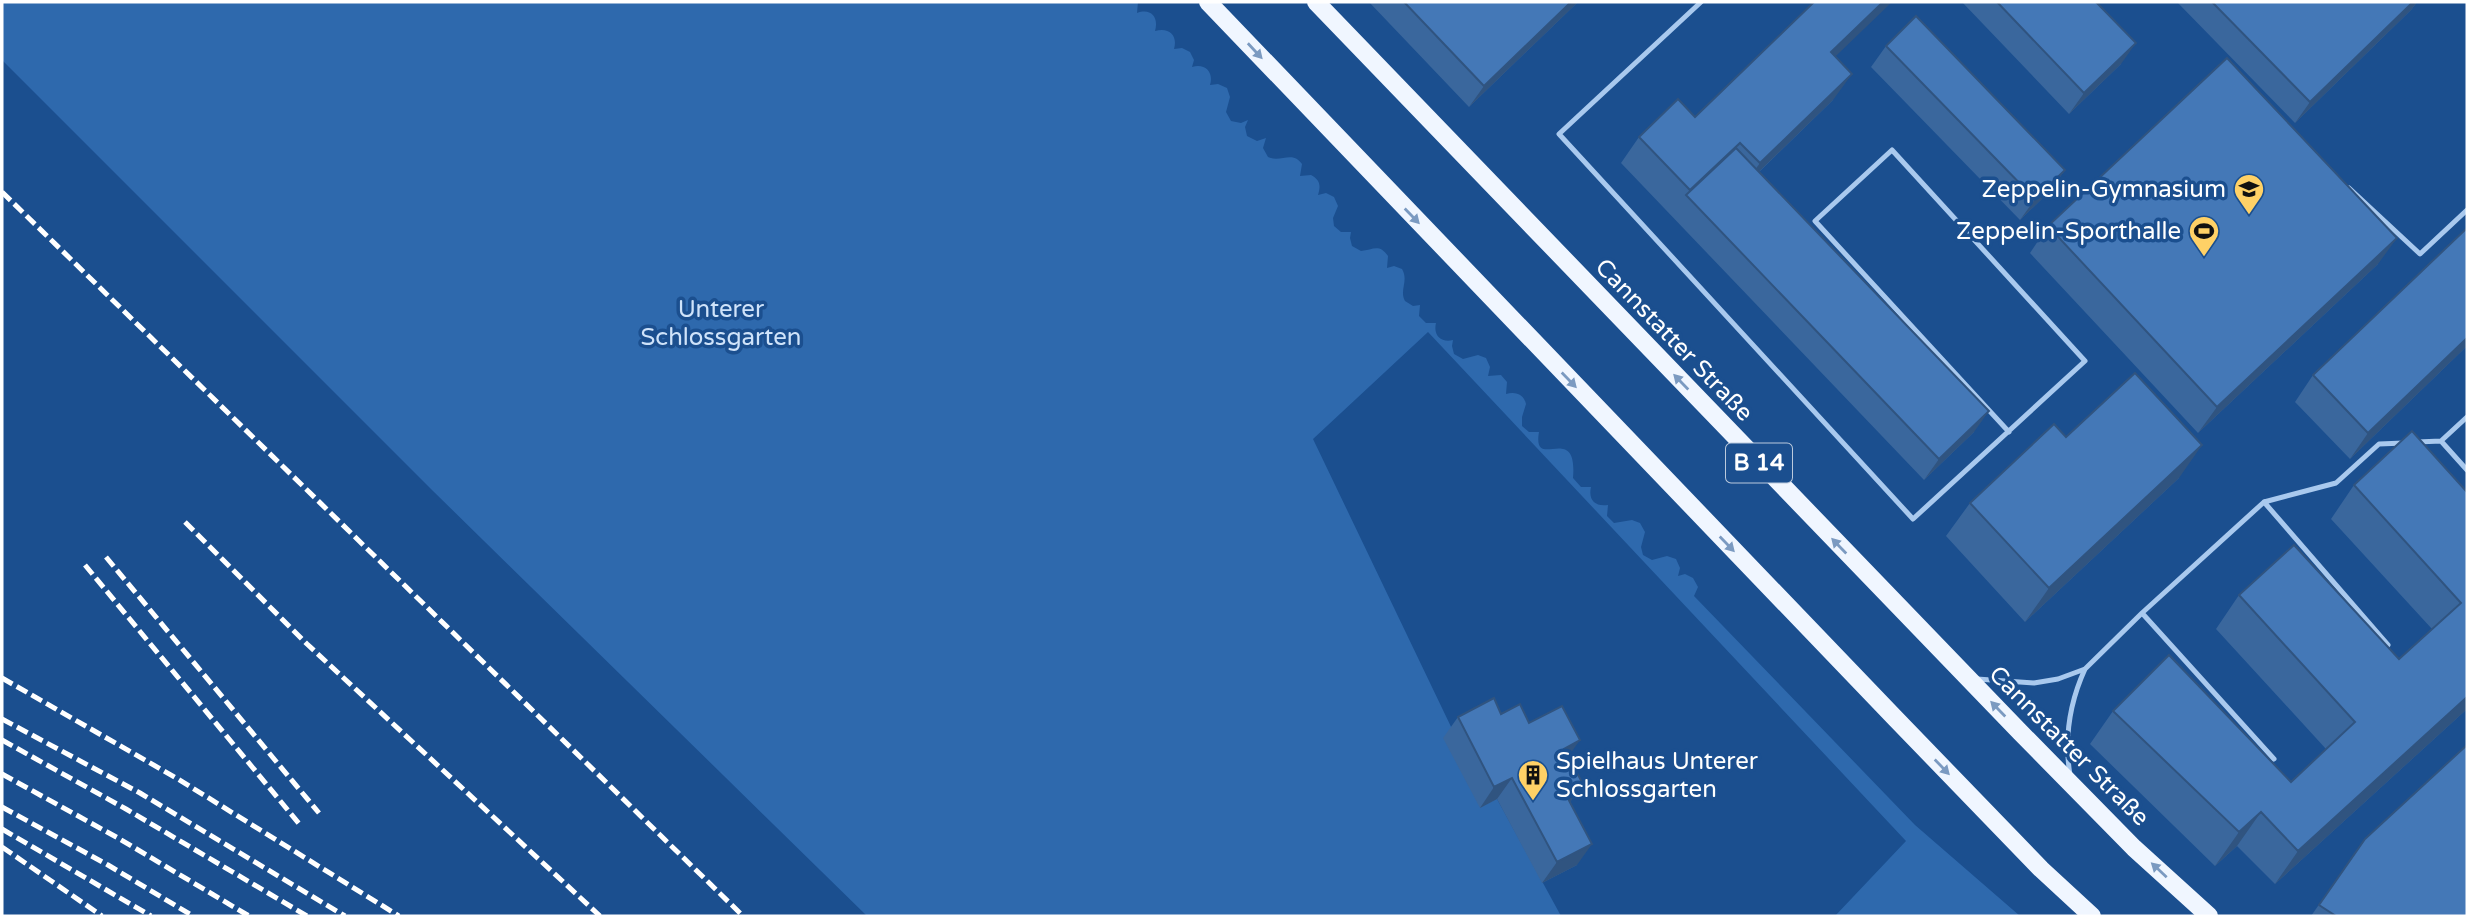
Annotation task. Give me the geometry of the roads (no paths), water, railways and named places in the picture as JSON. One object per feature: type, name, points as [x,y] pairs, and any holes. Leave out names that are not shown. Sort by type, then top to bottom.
[{"type":"main road","points":[[1208,2],[2041,869],[2092,916]]},
{"type":"main road","name":"Cannstatter Straße","points":[[1316,2],[1964,675],[2134,848],[2209,916]]},
{"type":"lane","points":[[1701,2],[1559,134],[1913,519],[2009,432],[2085,361],[1892,150],[1815,221],[2009,432]]},
{"type":"lane","points":[[2338,178],[2420,254],[2467,210]]},
{"type":"lane","points":[[2072,785],[2067,743],[2068,717],[2073,694],[2085,669],[2143,613],[2264,502],[2336,483],[2379,444],[2441,441],[2467,417]]},
{"type":"lane","points":[[2441,441],[2467,470]]},
{"type":"lane","points":[[2264,502],[2388,645]]},
{"type":"lane","points":[[2143,613],[2274,759]]},
{"type":"lane","points":[[1964,675],[1988,681],[2034,683],[2058,679],[2085,669]]},
{"type":"railway","points":[[2,192],[743,916]]},
{"type":"railway","points":[[185,522],[307,644],[600,916]]},
{"type":"railway","points":[[106,557],[319,813]]},
{"type":"railway","points":[[85,565],[301,826]]},
{"type":"railway","points":[[2,678],[178,779],[399,916]]},
{"type":"railway","points":[[2,719],[140,793],[345,916]]},
{"type":"railway","points":[[2,740],[126,809],[307,916]]},
{"type":"railway","points":[[2,774],[118,838],[249,916]]},
{"type":"railway","points":[[2,807],[108,865],[193,916]]},
{"type":"railway","points":[[2,829],[151,916]]},
{"type":"railway","points":[[2,847],[102,916]]},
{"type":"place","name":"Zeppelin-Gymnasium","points":[[2249,216]]},
{"type":"place","name":"Zeppelin-Sporthalle","points":[[2204,258]]},
{"type":"place","name":"Spielhaus Unterer Schlossgarten","points":[[1533,802]]},
{"type":"park label","name":"Unterer Schlossgarten","points":[[721,323]]}]
